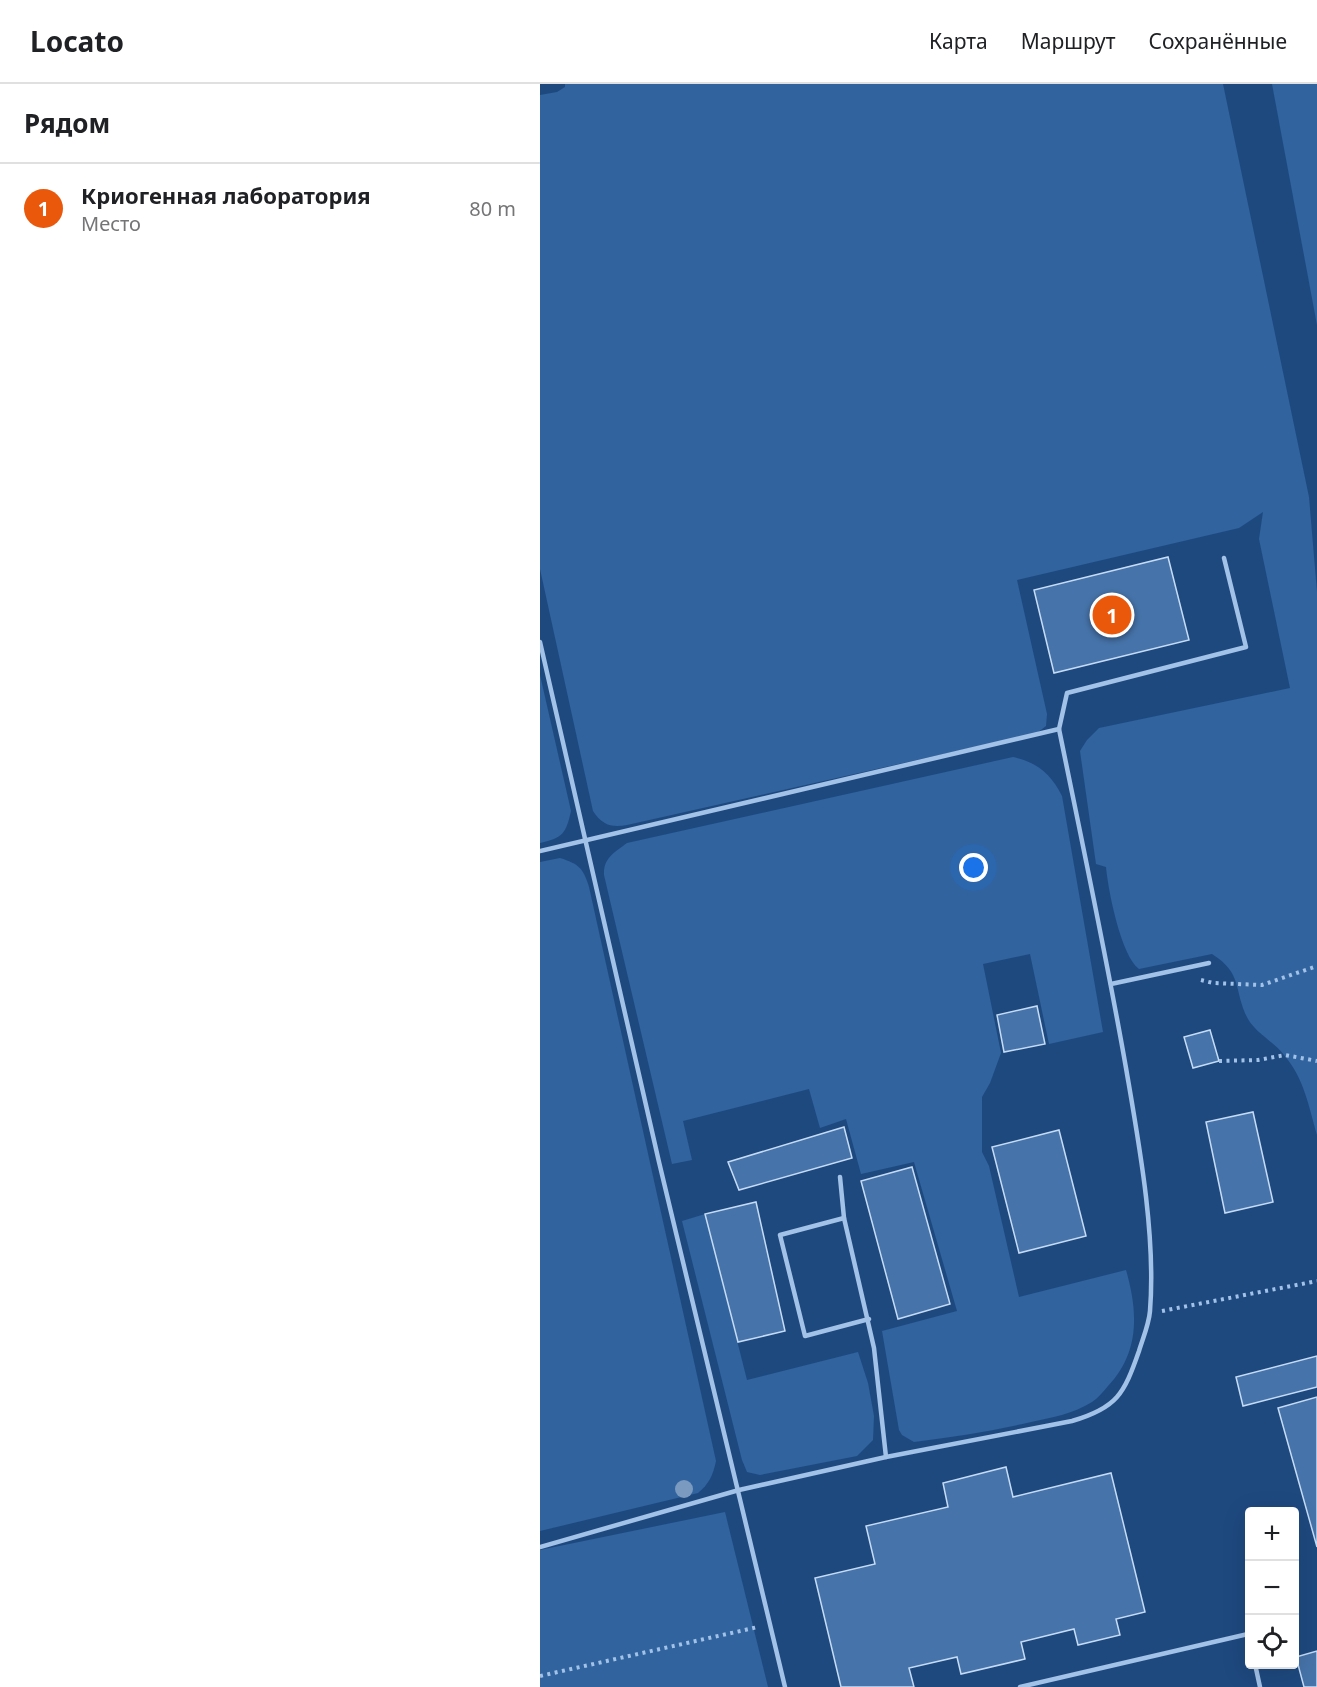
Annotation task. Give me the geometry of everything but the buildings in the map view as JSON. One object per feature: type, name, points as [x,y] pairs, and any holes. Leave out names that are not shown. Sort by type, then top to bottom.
[{"type":"lane","points":[[541,1548],[739,1490],[886,1457],[1072,1421],[1095,1414],[1119,1398],[1133,1367],[1150,1313],[1149,1232],[1134,1115],[1111,984],[1059,729],[1067,693],[1246,647],[1224,558]]},
{"type":"lane","points":[[540,642],[659,1162],[785,1687]]},
{"type":"lane","points":[[540,851],[1059,729]]},
{"type":"lane","points":[[1111,984],[1209,963]]},
{"type":"lane","points":[[840,1178],[844,1218],[874,1348],[886,1457]]},
{"type":"lane","points":[[844,1218],[780,1235],[805,1336],[869,1319]]},
{"type":"lane","points":[[1020,1687],[1245,1635]]},
{"type":"lane","points":[[1256,1669],[1260,1687]]},
{"type":"path","points":[[1213,983],[1262,985],[1317,966]]},
{"type":"path","points":[[1219,1061],[1258,1060],[1285,1055],[1317,1061]]},
{"type":"path","points":[[1150,1313],[1317,1281]]},
{"type":"path","points":[[540,1676],[770,1623]]},
{"type":"shaded area","points":[[565,84],[1223,84],[1309,497],[1317,592],[1317,1135],[1305,1093],[1296,1073],[1280,1050],[1248,1019],[1233,976],[1222,961],[1212,954],[1139,969],[1132,962],[1116,922],[1106,867],[1096,864],[1080,751],[1099,728],[1290,688],[1259,539],[1263,512],[1239,528],[1017,580],[1047,714],[1046,726],[1037,733],[627,825],[608,824],[600,820],[593,811],[540,569],[540,95],[557,92],[565,87]]},
{"type":"shaded area","points":[[1272,84],[1317,84],[1317,325]]},
{"type":"shaded area","points":[[540,675],[571,811],[562,833],[554,839],[540,843]]},
{"type":"shaded area","points":[[1013,757],[1029,762],[1042,770],[1053,781],[1062,796],[1103,1032],[1049,1044],[1030,954],[983,964],[1001,1053],[982,1097],[982,1152],[989,1166],[1019,1297],[1126,1270],[1133,1301],[1134,1331],[1126,1359],[1118,1373],[1098,1397],[1085,1406],[1063,1415],[1016,1425],[914,1442],[902,1435],[899,1430],[882,1331],[957,1311],[914,1162],[861,1174],[846,1119],[820,1128],[809,1089],[683,1121],[692,1160],[672,1164],[604,869],[611,856],[627,843]]},
{"type":"shaded area","points":[[560,858],[572,862],[579,868],[585,875],[589,887],[716,1461],[710,1479],[698,1493],[540,1531],[540,862]]},
{"type":"shaded area","points":[[705,1214],[747,1380],[858,1352],[868,1383],[874,1416],[873,1440],[857,1456],[760,1475],[747,1472],[742,1460],[682,1221]]},
{"type":"shaded area","points":[[725,1512],[768,1687],[540,1687],[540,1550]]},
{"type":"place","name":"Криогенная лаборатория","points":[[1112,615]]}]
